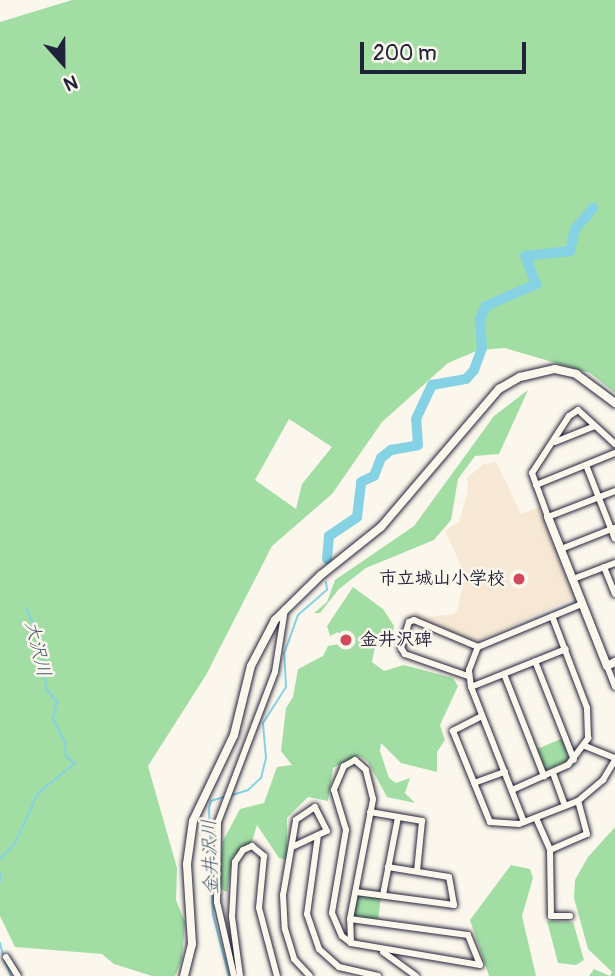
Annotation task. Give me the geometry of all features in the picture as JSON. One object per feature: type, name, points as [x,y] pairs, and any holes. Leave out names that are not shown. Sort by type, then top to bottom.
[{"type":"street","points":[[184,976],[192,944],[187,864],[192,821],[234,735],[258,649],[285,607],[381,527],[499,389],[520,377],[555,369],[576,374],[615,403]]},
{"type":"street","points":[[615,444],[578,410],[569,416],[555,442],[532,473],[582,604],[611,664],[615,687]]},
{"type":"street","points":[[555,442],[595,426]]},
{"type":"street","points":[[536,485],[615,453]]},
{"type":"street","points":[[586,465],[615,539]]},
{"type":"street","points":[[548,517],[615,491]]},
{"type":"street","points":[[561,549],[613,529]]},
{"type":"street","points":[[573,579],[615,564]]},
{"type":"street","points":[[604,568],[615,594]]},
{"type":"street","points":[[468,676],[405,654],[401,648],[409,622],[414,620],[478,647],[582,604]]},
{"type":"street","points":[[234,976],[217,902],[218,822],[275,672],[285,607]]},
{"type":"street","points":[[512,790],[553,773],[574,760],[585,746],[589,715],[552,616]]},
{"type":"street","points":[[478,647],[468,676],[524,822]]},
{"type":"street","points":[[471,687],[566,649]]},
{"type":"street","points":[[535,662],[574,760]]},
{"type":"street","points":[[504,674],[544,776]]},
{"type":"street","points":[[482,716],[453,731],[490,822],[524,822],[578,801],[603,780],[615,759],[585,746]]},
{"type":"street","points":[[350,919],[468,935],[480,965],[381,951],[351,943],[343,939],[332,913],[346,830],[334,790],[344,766],[352,761],[366,770],[373,799],[350,919],[351,943]]},
{"type":"street","points":[[474,783],[505,772]]},
{"type":"street","points":[[553,773],[565,806]]},
{"type":"street","points":[[550,850],[587,834],[578,801]]},
{"type":"street","points":[[292,847],[327,831],[315,807],[296,820],[283,895],[285,929],[294,959],[310,976]]},
{"type":"street","points":[[370,812],[425,823],[417,871]]},
{"type":"street","points":[[383,895],[398,817]]},
{"type":"street","points":[[536,818],[550,850],[551,916],[569,916]]},
{"type":"street","points":[[318,835],[307,914],[319,948],[339,967],[378,976]]},
{"type":"street","points":[[240,976],[232,917],[235,862],[243,850],[252,846],[264,856],[259,908],[276,976]]},
{"type":"street","points":[[356,892],[454,905],[449,877],[388,867]]},
{"type":"street","points":[[381,951],[413,975]]},
{"type":"street","points":[[6,957],[18,976]]},
{"type":"street","points":[[403,976],[413,975]]},
{"type":"shaded area","points":[[496,462],[521,514],[539,507],[574,598],[475,642],[413,616],[415,611],[428,617],[454,614],[458,608],[465,574],[445,531],[459,522],[468,491],[467,478],[484,464]]},
{"type":"green space","points":[[72,0],[615,0],[615,393],[590,373],[505,348],[479,350],[448,363],[382,422],[332,494],[272,546],[206,675],[148,766],[177,868],[176,900],[185,922],[182,959],[175,976],[152,976],[114,964],[102,954],[15,947],[0,916],[0,22]],"holes":[[[289,419],[332,447],[302,484],[296,509],[255,480]]]},
{"type":"green space","points":[[528,390],[499,454],[475,456],[458,479],[451,520],[434,540],[366,568],[339,589],[320,613],[314,613],[327,602],[335,580],[414,526],[494,416]]},
{"type":"green space","points":[[353,587],[383,609],[394,626],[391,642],[375,646],[372,662],[384,671],[404,665],[453,678],[458,686],[440,725],[445,740],[437,752],[437,772],[401,763],[381,743],[380,751],[389,778],[396,783],[410,778],[405,793],[415,803],[387,797],[368,762],[359,756],[333,768],[328,801],[308,797],[287,818],[287,860],[279,858],[257,825],[252,842],[233,856],[227,892],[218,887],[223,841],[240,809],[264,803],[277,767],[292,765],[281,751],[286,708],[293,697],[298,669],[323,656],[328,646],[344,643],[338,632],[330,636],[327,626]]},
{"type":"green space","points":[[563,738],[569,760],[545,770],[537,749]]},
{"type":"green space","points":[[615,827],[615,976],[610,976],[612,972],[588,949],[574,898],[575,880],[588,857]]},
{"type":"green space","points":[[511,865],[530,869],[533,878],[522,916],[536,976],[489,976],[470,920]]},
{"type":"green space","points":[[357,895],[381,897],[378,921],[353,915]]},
{"type":"green space","points":[[547,921],[573,922],[584,960],[576,965],[558,963]]},
{"type":"green space","points":[[594,969],[610,976],[589,976]]},
{"type":"waterway","name":"金井沢川","points":[[327,559],[329,536],[357,517],[361,482],[374,476],[381,458],[391,450],[418,445],[416,419],[432,385],[466,379],[474,370],[482,348],[480,318],[486,306],[536,284],[525,256],[570,251],[575,229],[593,208]]},
{"type":"waterway","name":"金井沢川","points":[[232,795],[248,790],[261,778],[266,758],[263,723],[286,687],[284,654],[298,615],[327,590],[326,582]]},
{"type":"waterway","name":"大沢川","points":[[0,859],[15,843],[38,793],[75,763],[66,757],[65,743],[53,718],[57,702],[47,690],[38,636],[26,608]]},
{"type":"waterway","name":"金井沢川","points":[[227,796],[211,801],[209,808],[213,915],[229,976]]},
{"type":"waterway","name":"大沢川","points":[[0,873],[0,882]]},
{"type":"waterway","name":"大沢川","points":[[0,943],[3,955]]},
{"type":"waterway","name":"大沢川","points":[[5,961],[11,976]]},
{"type":"place","name":"市立城山小学校","points":[[519,579]]},
{"type":"place","name":"金井沢碑","points":[[346,640]]}]
